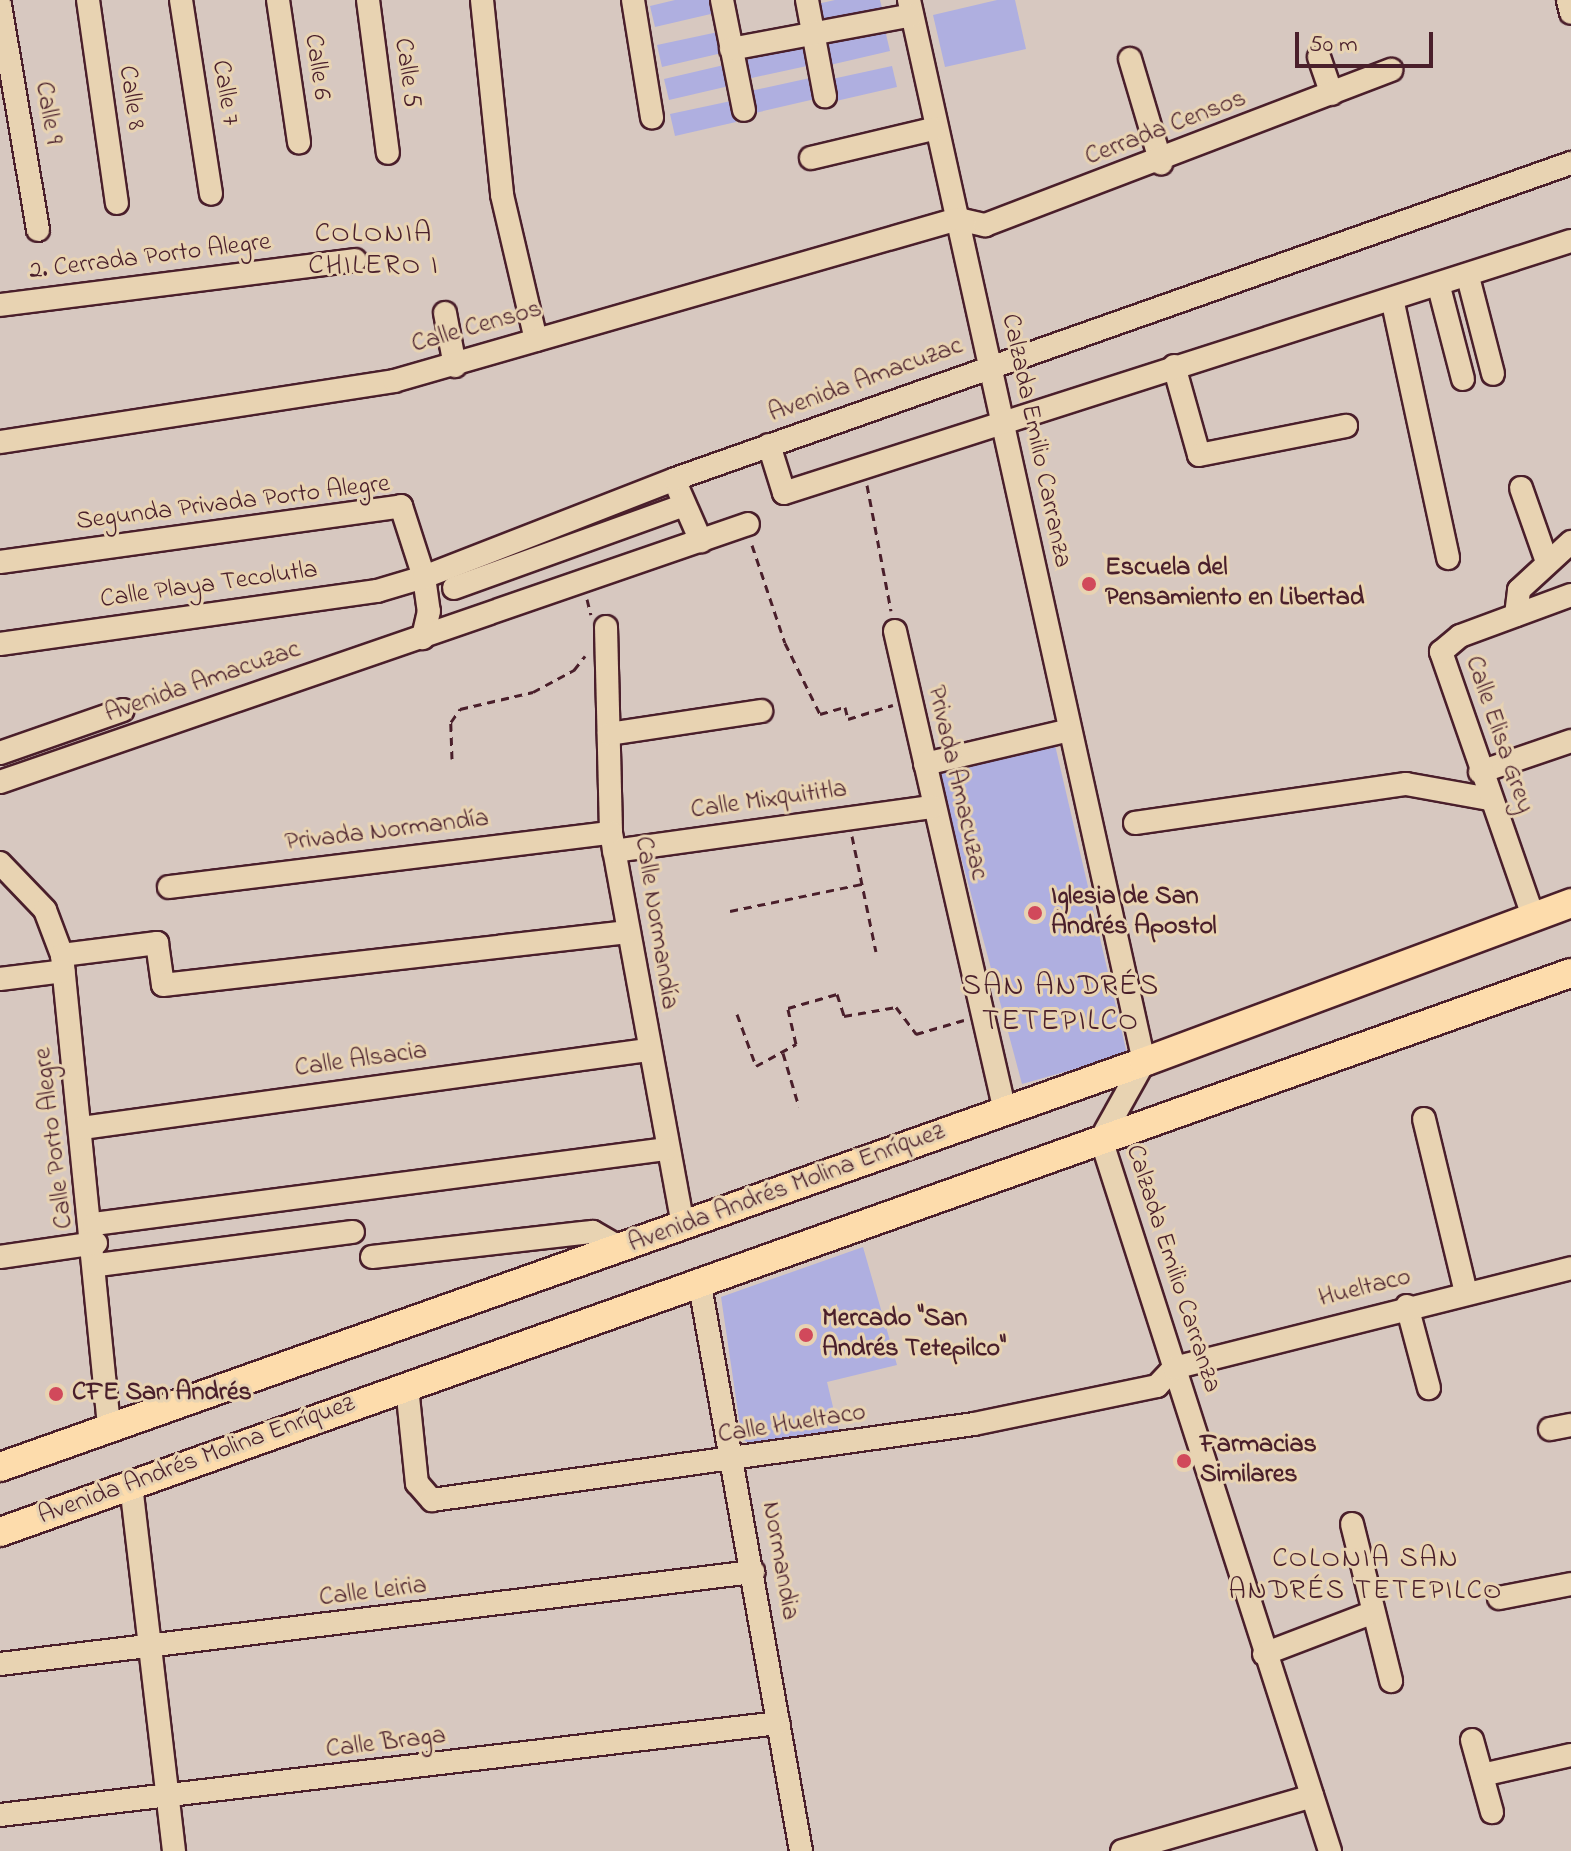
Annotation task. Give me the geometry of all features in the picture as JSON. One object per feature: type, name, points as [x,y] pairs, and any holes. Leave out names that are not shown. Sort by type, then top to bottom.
[{"type":"main road","name":"Avenida Andrés Molina Enríquez","points":[[0,1467],[1144,1062],[1571,903]]},
{"type":"main road","name":"Avenida Andrés Molina Enríquez","points":[[0,1532],[699,1280],[1571,973]]},
{"type":"street","name":"Calle 8","points":[[88,0],[117,203]]},
{"type":"street","name":"Calle 7","points":[[181,0],[211,194]]},
{"type":"street","name":"Calle 6","points":[[278,0],[299,142]]},
{"type":"street","name":"Calle 5","points":[[368,0],[388,153]]},
{"type":"street","points":[[482,0],[502,195],[536,340]]},
{"type":"street","points":[[633,0],[652,117]]},
{"type":"street","points":[[722,0],[744,110]]},
{"type":"street","points":[[807,0],[825,96]]},
{"type":"street","points":[[1568,0],[1571,13]]},
{"type":"street","name":"Calle 9","points":[[0,5],[38,230]]},
{"type":"street","points":[[731,49],[813,34],[910,8]]},
{"type":"street","name":"Calzada Emilio Carranza","points":[[910,8],[933,129],[958,219],[1004,419],[1066,731],[1144,1062],[1101,1139],[1264,1654],[1330,1851]]},
{"type":"street","points":[[1319,57],[1332,94]]},
{"type":"street","points":[[1130,59],[1161,163]]},
{"type":"street","name":"Cerrada Censos","points":[[958,219],[985,225],[1161,163],[1391,70]]},
{"type":"street","points":[[811,158],[933,129]]},
{"type":"street","name":"Avenida Amacuzac","points":[[424,577],[769,445],[1571,163]]},
{"type":"street","name":"Calle Censos","points":[[0,442],[455,366],[958,219]]},
{"type":"street","points":[[769,445],[784,493],[1004,419],[1393,303],[1571,241]]},
{"type":"street","name":"2. Cerrada Porto Alegre","points":[[0,305],[355,260]]},
{"type":"street","points":[[1468,277],[1493,374]]},
{"type":"street","points":[[1439,287],[1463,379]]},
{"type":"street","points":[[1393,303],[1448,558]]},
{"type":"street","points":[[445,313],[455,366]]},
{"type":"street","points":[[1174,366],[1199,455],[1346,426]]},
{"type":"street","points":[[675,479],[701,541]]},
{"type":"street","points":[[1521,488],[1547,562]]},
{"type":"street","points":[[454,588],[684,505]]},
{"type":"street","name":"Segunda Privada Porto Alegre","points":[[0,562],[401,506],[424,577]]},
{"type":"street","name":"Avenida Amacuzac","points":[[0,782],[748,524]]},
{"type":"street","points":[[554,525],[577,582]]},
{"type":"street","points":[[1571,542],[1519,590],[1516,615],[1571,595]]},
{"type":"street","points":[[423,638],[429,611],[424,577]]},
{"type":"street","name":"Calle Playa Tecolutla","points":[[0,644],[377,591],[424,577]]},
{"type":"street","name":"Calle Elisa Grey","points":[[1516,615],[1460,636],[1441,652],[1489,799],[1533,916]]},
{"type":"street","name":"Calle Normandía","points":[[597,630],[609,734],[612,842],[648,1050],[683,1225]]},
{"type":"street","name":"Privada Amacuzac","points":[[895,631],[979,1015],[1005,1111]]},
{"type":"street","points":[[0,753],[123,710]]},
{"type":"street","points":[[609,734],[761,711]]},
{"type":"street","points":[[925,764],[1066,731]]},
{"type":"street","points":[[1480,772],[1571,741]]},
{"type":"street","points":[[1135,823],[1406,784],[1489,799]]},
{"type":"street","name":"Calle Mixquititla","points":[[612,842],[848,821],[933,807]]},
{"type":"street","name":"Privada Normandía","points":[[169,887],[612,842]]},
{"type":"street","name":"Calle Porto Alegre","points":[[0,863],[45,910],[63,963],[96,1244],[109,1428]]},
{"type":"street","points":[[0,979],[157,943],[163,985],[628,932]]},
{"type":"street","name":"Calle Alsacia","points":[[82,1128],[648,1050]]},
{"type":"street","points":[[1424,1119],[1466,1292]]},
{"type":"street","points":[[0,1257],[96,1244],[667,1149]]},
{"type":"street","points":[[96,1244],[353,1232]]},
{"type":"street","points":[[372,1257],[593,1232],[621,1248]]},
{"type":"street","name":"Hueltaco","points":[[1174,1368],[1407,1306],[1571,1268]]},
{"type":"street","name":"Normandia","points":[[699,1280],[801,1851]]},
{"type":"street","points":[[1407,1306],[1429,1388]]},
{"type":"street","name":"Calle Hueltaco","points":[[407,1387],[417,1483],[432,1500],[733,1463],[1157,1386],[1174,1368]]},
{"type":"street","points":[[131,1485],[147,1651],[174,1851]]},
{"type":"street","points":[[1352,1524],[1369,1614],[1391,1681]]},
{"type":"street","name":"Calle Leiria","points":[[0,1664],[147,1651],[753,1572]]},
{"type":"street","points":[[1499,1598],[1571,1584]]},
{"type":"street","points":[[1264,1654],[1369,1614]]},
{"type":"street","name":"Calle Braga","points":[[0,1815],[167,1799],[779,1723]]},
{"type":"street","points":[[1472,1740],[1492,1812]]},
{"type":"street","points":[[1482,1775],[1571,1755]]},
{"type":"street","points":[[1134,1850],[1312,1796]]},
{"type":"path","points":[[863,465],[895,631]]},
{"type":"path","points":[[748,524],[759,574],[820,714],[845,707],[848,719],[908,701]]},
{"type":"path","points":[[452,759],[451,722],[460,709],[533,692],[574,670],[597,630],[577,582]]},
{"type":"path","points":[[848,821],[876,952]]},
{"type":"path","points":[[730,911],[862,884]]},
{"type":"path","points":[[737,1014],[756,1066],[796,1044],[788,1008],[837,994],[844,1016],[896,1007],[916,1034],[979,1015]]},
{"type":"path","points":[[783,1052],[799,1107]]},
{"type":"building","points":[[675,0],[712,0],[715,13],[655,27],[650,6]]},
{"type":"building","points":[[835,0],[880,0],[883,12],[822,25],[817,4]]},
{"type":"building","points":[[997,0],[1015,0],[1026,49],[945,67],[933,15]]},
{"type":"building","points":[[885,30],[890,51],[830,65],[825,44]]},
{"type":"building","points":[[718,32],[722,53],[662,67],[657,45]]},
{"type":"building","points":[[802,44],[807,66],[747,79],[742,58]]},
{"type":"building","points":[[724,65],[729,86],[669,100],[664,79]]},
{"type":"building","points":[[892,66],[897,87],[836,101],[832,79]]},
{"type":"building","points":[[810,78],[815,99],[755,113],[750,91]]},
{"type":"building","points":[[731,101],[736,122],[675,136],[670,114]]},
{"type":"building","name":"Iglesia de San Andrés Apostol","points":[[1055,745],[1127,1054],[1022,1084],[938,771]]},
{"type":"building","name":"Mercado \"San Andrés Tetepilco\"","points":[[863,1247],[897,1365],[827,1382],[839,1432],[758,1449],[742,1439],[721,1297]]},
{"type":"place","name":"Escuela del Pensamiento en Libertad","points":[[1089,584]]},
{"type":"place","name":"Iglesia de San Andrés Apostol","points":[[1035,913]]},
{"type":"place","name":"Mercado \"San Andrés Tetepilco\"","points":[[806,1335]]},
{"type":"place","name":"CFE San Andrés","points":[[56,1394]]},
{"type":"place","name":"Farmacias Similares","points":[[1184,1461]]},
{"type":"district","name":"COLONIA CHILERO I","points":[[374,251]]},
{"type":"district","name":"SAN ANDRÉS TETEPILCO","points":[[1061,1004]]},
{"type":"district","name":"COLONIA SAN ANDRÉS TETEPILCO","points":[[1366,1576]]}]
